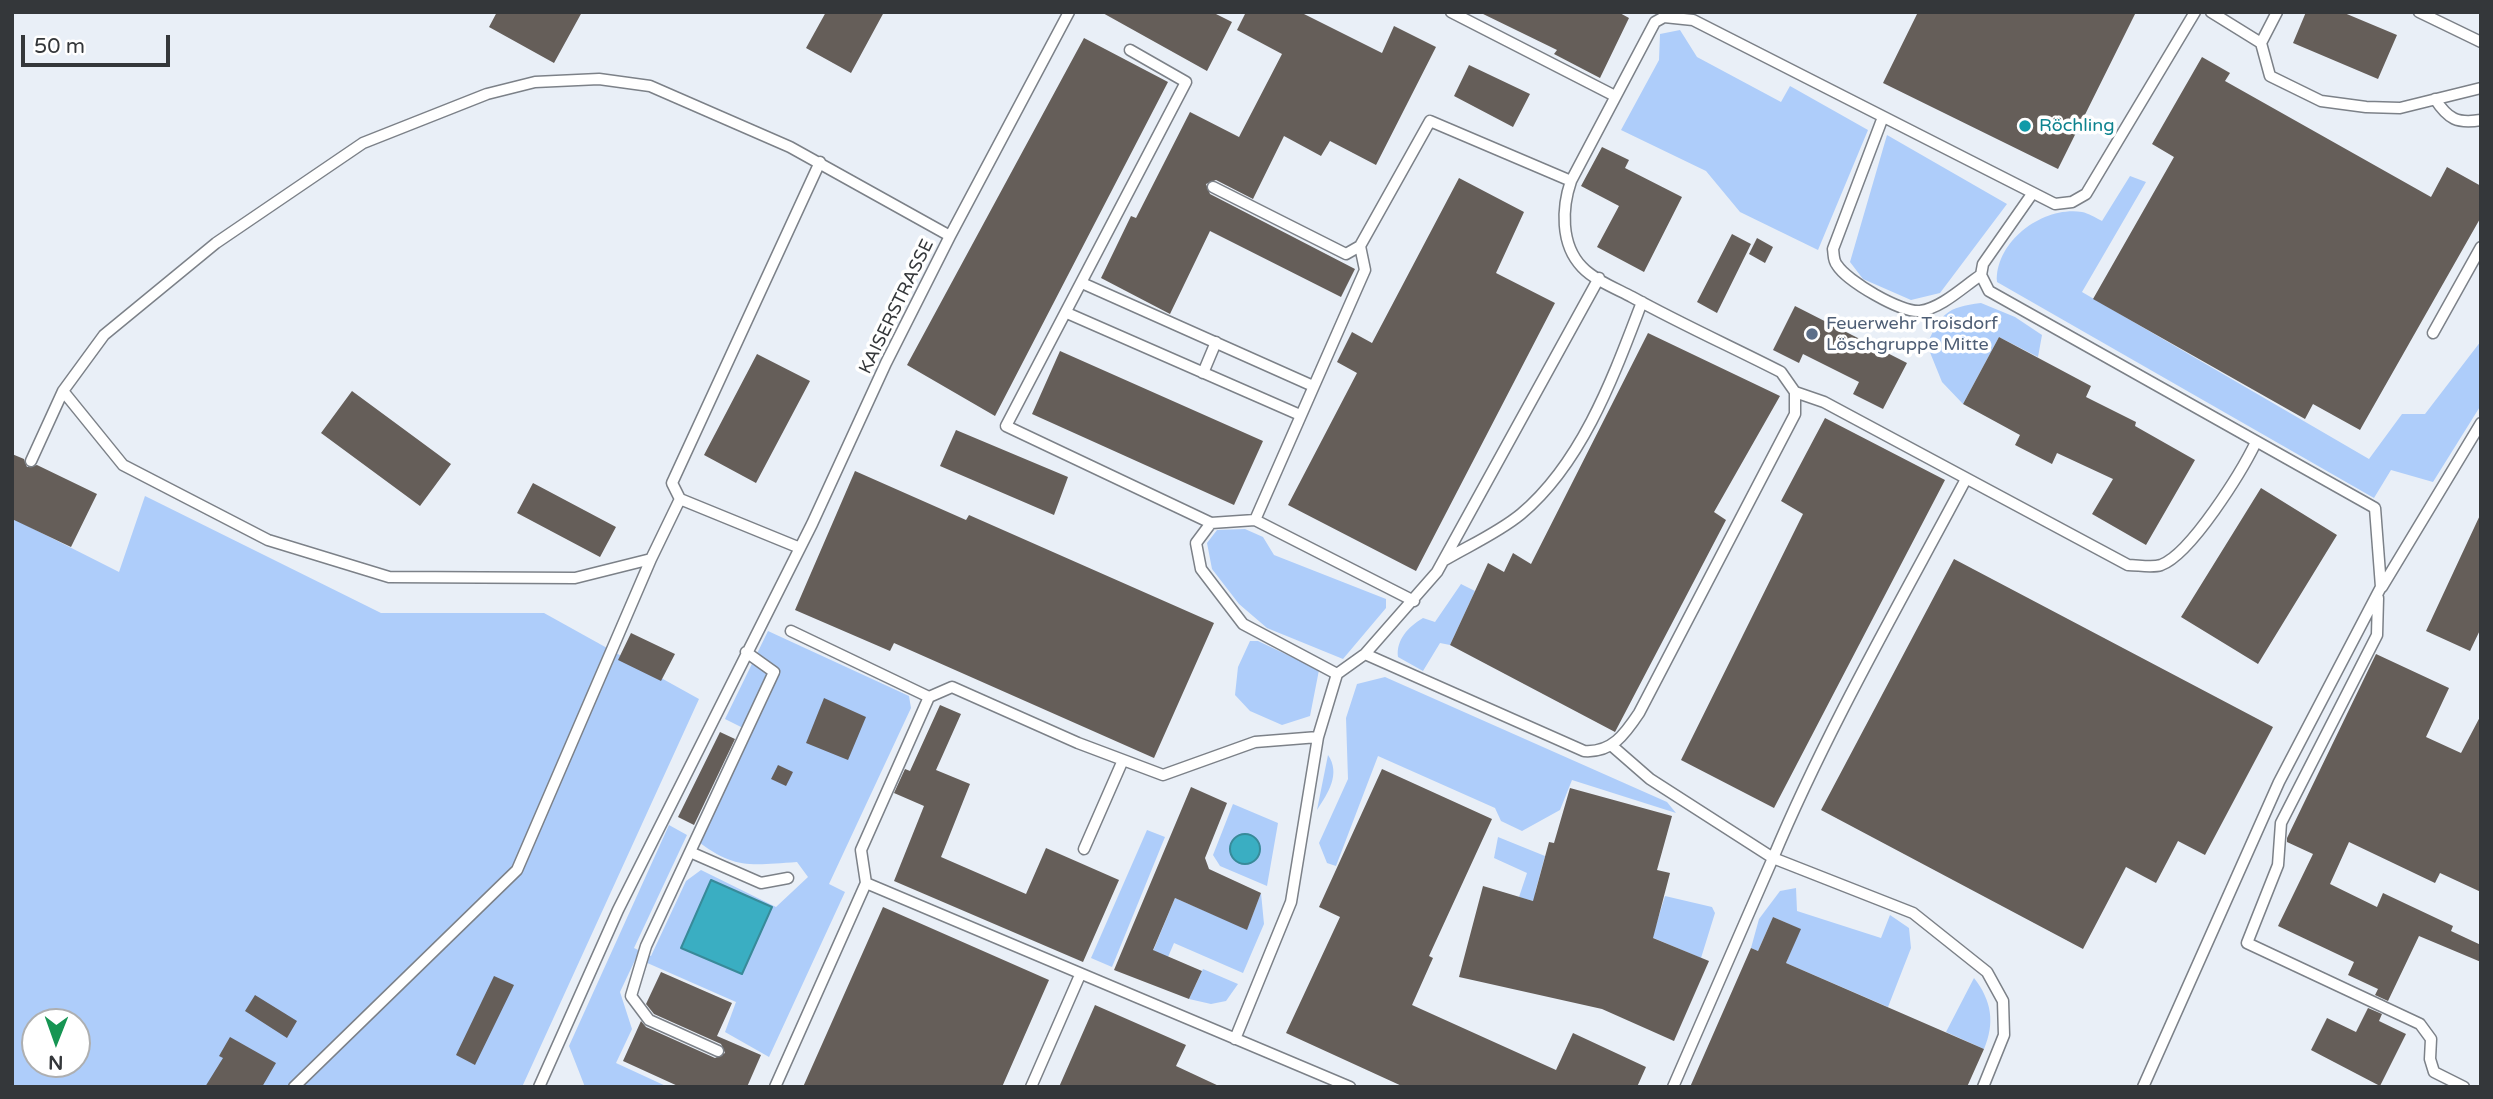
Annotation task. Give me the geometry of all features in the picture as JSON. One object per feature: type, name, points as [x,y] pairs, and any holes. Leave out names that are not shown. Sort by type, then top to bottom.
[{"type":"lane","name":"KAISERSTRASSE","points":[[539,1087],[618,910],[761,620],[800,548],[950,236],[1069,12]]},
{"type":"lane","points":[[1451,12],[1615,96]]},
{"type":"lane","points":[[1365,654],[1584,751],[1598,752],[1611,745],[1622,737],[1639,713],[1795,414],[1795,392],[1781,372],[1642,302],[1582,267],[1565,229],[1563,203],[1571,181],[1650,27],[1664,15],[1693,20],[2056,204],[2072,202],[2087,194],[2195,12]]},
{"type":"lane","points":[[2211,12],[2261,43]]},
{"type":"lane","points":[[2277,12],[2261,43],[2270,76],[2321,101],[2400,107],[2481,88]]},
{"type":"lane","points":[[2419,12],[2481,42]]},
{"type":"lane","points":[[1130,50],[1186,82],[1006,426],[1211,523],[1255,520],[1413,601]]},
{"type":"lane","points":[[31,461],[63,391],[104,335],[216,243],[363,143],[487,94],[534,82],[599,79],[650,86],[820,163],[950,236]]},
{"type":"lane","points":[[2434,99],[2446,115],[2456,121],[2481,120]]},
{"type":"lane","points":[[1883,117],[1833,249],[1834,262],[1844,274],[1899,308],[1921,311],[1945,300],[1981,275]]},
{"type":"lane","points":[[1213,187],[1346,254],[1360,246],[1430,121],[1571,181]]},
{"type":"lane","points":[[800,548],[680,499],[672,484],[820,163]]},
{"type":"lane","points":[[2032,194],[1983,264],[1981,275],[1989,291],[2375,508],[2380,590],[2377,635],[2281,823],[2278,865],[2247,943],[2420,1024],[2431,1039],[2430,1059],[2434,1072],[2464,1087]]},
{"type":"lane","points":[[1255,520],[1365,270],[1360,246]]},
{"type":"lane","points":[[2433,333],[2481,247]]},
{"type":"lane","points":[[1235,1039],[1291,902],[1318,737],[1337,674],[1365,654],[1413,601],[1442,561],[1599,278]]},
{"type":"lane","points":[[1082,283],[1313,386]]},
{"type":"lane","points":[[1442,561],[1520,514],[1552,480],[1570,455],[1615,374],[1642,302]]},
{"type":"lane","points":[[1067,313],[1300,415]]},
{"type":"lane","points":[[1203,373],[1216,342]]},
{"type":"lane","points":[[63,391],[123,465],[268,540],[389,577],[575,578],[651,559]]},
{"type":"lane","points":[[1795,392],[1824,402],[2128,565],[2161,565],[2183,550],[2239,476],[2256,442]]},
{"type":"lane","points":[[2143,1087],[2279,782],[2380,590],[2481,423]]},
{"type":"lane","points":[[1673,1087],[1773,858],[1842,716],[1966,479]]},
{"type":"lane","points":[[294,1087],[517,870],[651,559],[680,499]]},
{"type":"lane","points":[[1211,523],[1196,543],[1201,569],[1243,624],[1337,674]]},
{"type":"lane","points":[[791,631],[929,697]]},
{"type":"lane","points":[[718,1051],[649,1020],[631,996],[646,946],[775,672],[746,653]]},
{"type":"lane","points":[[775,1087],[866,883],[861,850],[929,697],[952,687],[1163,775],[1255,742],[1318,737]]},
{"type":"lane","points":[[1611,745],[1650,779],[1773,858],[1913,912],[1987,972],[2003,1001],[2004,1035],[1983,1087]]},
{"type":"lane","points":[[1084,849],[1123,760]]},
{"type":"lane","points":[[690,852],[761,883],[788,878]]},
{"type":"lane","points":[[866,883],[1350,1087]]},
{"type":"lane","points":[[1031,1087],[1080,975]]},
{"type":"shaded area","points":[[1680,30],[1697,57],[1781,102],[1790,86],[1868,130],[1818,250],[1740,212],[1706,171],[1621,130],[1659,60],[1660,34]]},
{"type":"shaded area","points":[[1887,135],[2007,204],[1940,293],[1911,300],[1863,279],[1850,262]]},
{"type":"shaded area","points":[[2130,176],[2146,182],[2082,292],[2369,459],[2402,414],[2425,414],[2481,341],[2481,405],[2433,482],[2391,470],[2374,498],[1997,282],[1998,267],[2004,253],[2024,230],[2037,221],[2067,212],[2084,213],[2102,221]]},
{"type":"shaded area","points":[[1981,303],[2015,317],[2042,335],[2038,357],[1999,337],[1963,404],[1942,382],[1927,345],[1936,326],[1946,314],[1960,307]]},
{"type":"shaded area","points":[[145,496],[381,613],[544,613],[699,699],[522,1087],[12,1087],[12,518],[119,572]]},
{"type":"shaded area","points":[[1245,529],[1263,537],[1274,555],[1386,599],[1386,608],[1343,659],[1267,628],[1239,604],[1212,569],[1207,543],[1217,530]]},
{"type":"shaded area","points":[[1461,584],[1475,591],[1450,645],[1440,643],[1423,671],[1398,657],[1399,645],[1408,630],[1423,618],[1435,622]]},
{"type":"shaded area","points":[[768,631],[909,696],[911,708],[829,884],[845,892],[769,1057],[725,1032],[736,1002],[636,958],[620,992],[632,1029],[616,1063],[668,1087],[585,1087],[569,1046],[669,825],[687,835],[634,948],[651,956],[686,881],[701,870],[776,907],[808,877],[797,862],[754,864],[732,861],[695,839],[747,730],[725,719]]},
{"type":"shaded area","points":[[1250,641],[1258,641],[1319,670],[1310,716],[1282,725],[1250,711],[1235,695],[1238,667]]},
{"type":"shaded area","points":[[1385,677],[1667,802],[1676,813],[1572,780],[1560,810],[1522,831],[1501,821],[1495,808],[1378,756],[1336,866],[1327,863],[1319,843],[1348,779],[1346,718],[1357,684]]},
{"type":"shaded area","points":[[1328,755],[1333,769],[1332,783],[1317,810]]},
{"type":"shaded area","points":[[1233,804],[1278,823],[1267,886],[1220,866],[1213,855]]},
{"type":"shaded area","points":[[1147,830],[1165,837],[1112,967],[1091,958]]},
{"type":"shaded area","points":[[1245,834],[1255,839],[1260,849],[1255,859],[1245,864],[1235,859],[1230,849],[1235,839]]},
{"type":"shaded area","points":[[1498,837],[1545,856],[1535,893],[1656,925],[1665,896],[1712,907],[1715,913],[1701,958],[1637,931],[1519,897],[1527,873],[1494,858]]},
{"type":"shaded area","points":[[711,880],[772,907],[742,974],[681,948]]},
{"type":"shaded area","points":[[1796,888],[1797,911],[1881,938],[1890,915],[1909,928],[1911,948],[1888,1007],[1786,963],[1800,929],[1773,917],[1758,951],[1751,948],[1759,919],[1780,891]]},
{"type":"shaded area","points":[[1261,893],[1264,924],[1243,973],[1174,943],[1168,957],[1153,951],[1175,898],[1247,929]]},
{"type":"shaded area","points":[[1203,969],[1238,984],[1226,1001],[1211,1004],[1189,999]]},
{"type":"shaded area","points":[[1974,978],[1985,995],[1990,1012],[1990,1030],[1984,1049],[1946,1032]]},
{"type":"building","points":[[497,12],[582,12],[554,63],[489,27]]},
{"type":"building","points":[[826,12],[884,12],[851,73],[806,48]]},
{"type":"building","points":[[1101,12],[1212,12],[1232,22],[1207,71]]},
{"type":"building","points":[[1246,12],[1300,12],[1382,53],[1394,26],[1436,47],[1376,165],[1330,141],[1321,156],[1284,136],[1253,199],[1216,180],[1206,184],[1210,194],[1355,269],[1341,297],[1210,231],[1170,314],[1101,278],[1131,216],[1136,218],[1190,112],[1239,137],[1282,54],[1237,30]]},
{"type":"building","points":[[1479,12],[1618,12],[1629,18],[1600,78],[1554,54],[1557,50]]},
{"type":"building","name":"Röchling","points":[[1918,12],[2136,12],[2058,169],[1883,83]]},
{"type":"building","points":[[2306,12],[2342,12],[2397,35],[2378,79],[2293,43]]},
{"type":"building","points":[[1084,38],[1168,82],[995,416],[907,365]]},
{"type":"building","points":[[2202,57],[2230,73],[2225,81],[2431,197],[2447,167],[2481,186],[2481,217],[2360,430],[2313,404],[2305,419],[2093,299],[2174,157],[2152,144]]},
{"type":"building","points":[[1469,65],[1530,94],[1513,127],[1454,96]]},
{"type":"building","points":[[1602,147],[1629,160],[1625,168],[1682,197],[1644,272],[1597,247],[1619,206],[1581,186]]},
{"type":"building","points":[[1459,178],[1524,212],[1496,273],[1555,303],[1416,571],[1288,505],[1357,373],[1337,362],[1352,332],[1372,343]]},
{"type":"building","points":[[1732,234],[1751,244],[1717,313],[1697,302]]},
{"type":"building","points":[[1757,238],[1773,247],[1765,263],[1749,254]]},
{"type":"building","points":[[1795,306],[1907,363],[1883,409],[1853,394],[1859,382],[1803,354],[1799,363],[1773,350]]},
{"type":"building","points":[[1648,333],[1780,396],[1714,512],[1726,520],[1615,732],[1450,645],[1488,563],[1504,572],[1513,553],[1531,564]]},
{"type":"building","points":[[1999,337],[2091,386],[2086,397],[2136,422],[2135,426],[2195,460],[2146,545],[2092,514],[2113,479],[2057,453],[2052,464],[2015,445],[2020,435],[1963,404]]},
{"type":"building","points":[[1060,351],[1263,441],[1234,505],[1032,414]]},
{"type":"building","points":[[757,354],[810,381],[756,483],[704,455]]},
{"type":"building","points":[[352,391],[451,464],[420,506],[321,433]]},
{"type":"building","points":[[1825,418],[1945,480],[1774,808],[1681,760],[1803,514],[1781,501]]},
{"type":"building","points":[[956,430],[1068,477],[1054,515],[940,466]]},
{"type":"building","points":[[12,454],[24,459],[27,467],[37,465],[97,494],[71,547],[12,519]]},
{"type":"building","points":[[855,471],[966,520],[969,515],[1214,623],[1154,758],[894,643],[890,651],[795,610]]},
{"type":"building","points":[[533,483],[616,527],[600,557],[517,513]]},
{"type":"building","points":[[2261,488],[2337,535],[2258,664],[2181,617]]},
{"type":"building","points":[[2481,513],[2481,628],[2470,651],[2426,631]]},
{"type":"building","points":[[1954,559],[2273,727],[2205,855],[2178,841],[2156,883],[2126,867],[2083,949],[1821,810]]},
{"type":"building","points":[[631,633],[675,654],[661,681],[618,660]]},
{"type":"building","points":[[2376,654],[2449,688],[2426,737],[2461,753],[2481,715],[2481,892],[2440,873],[2435,883],[2349,842],[2330,884],[2377,907],[2383,893],[2453,926],[2451,931],[2481,945],[2481,962],[2419,936],[2388,1001],[2375,995],[2378,989],[2348,975],[2354,962],[2278,926],[2313,854],[2287,842],[2287,838]]},
{"type":"building","points":[[824,698],[866,717],[848,760],[806,743]]},
{"type":"building","points":[[940,705],[961,714],[936,770],[970,784],[941,857],[1026,894],[1046,848],[1119,880],[1083,962],[894,881],[924,806],[894,793],[905,769],[910,771]]},
{"type":"building","points":[[720,732],[735,739],[694,825],[678,817]]},
{"type":"building","points":[[778,765],[793,772],[786,786],[771,779]]},
{"type":"building","points":[[1382,769],[1492,819],[1429,956],[1433,958],[1412,1005],[1556,1070],[1573,1033],[1646,1067],[1637,1087],[1404,1087],[1286,1033],[1340,917],[1319,907]]},
{"type":"building","points":[[1191,787],[1227,803],[1205,858],[1209,869],[1261,893],[1247,930],[1175,898],[1153,950],[1202,971],[1189,999],[1114,970]]},
{"type":"building","points":[[1570,788],[1672,816],[1657,870],[1670,873],[1653,938],[1709,961],[1674,1041],[1602,1009],[1459,977],[1483,886],[1533,901],[1549,842],[1554,843]]},
{"type":"building","points":[[883,907],[1049,980],[1002,1087],[803,1087]]},
{"type":"building","points":[[1773,917],[1801,929],[1786,963],[1984,1049],[1967,1087],[1690,1087],[1751,948],[1758,951]]},
{"type":"building","points":[[661,972],[732,1003],[717,1036],[761,1055],[747,1087],[680,1087],[623,1061],[641,1021],[646,1027],[715,1058],[725,1053],[721,1044],[654,1014],[646,1004]]},
{"type":"building","points":[[494,976],[514,985],[475,1065],[456,1055]]},
{"type":"building","points":[[255,995],[297,1021],[287,1038],[245,1011]]},
{"type":"building","points":[[1095,1005],[1186,1045],[1176,1066],[1221,1087],[1059,1087]]},
{"type":"building","points":[[2368,1008],[2382,1014],[2379,1021],[2406,1034],[2380,1086],[2311,1050],[2327,1018],[2356,1032]]},
{"type":"building","points":[[230,1037],[276,1063],[262,1087],[205,1087],[223,1058],[219,1056]]},
{"type":"place","name":"Röchling","points":[[2025,126]]},
{"type":"place","name":"Feuerwehr Troisdorf Löschgruppe Mitte","points":[[1812,334]]}]
